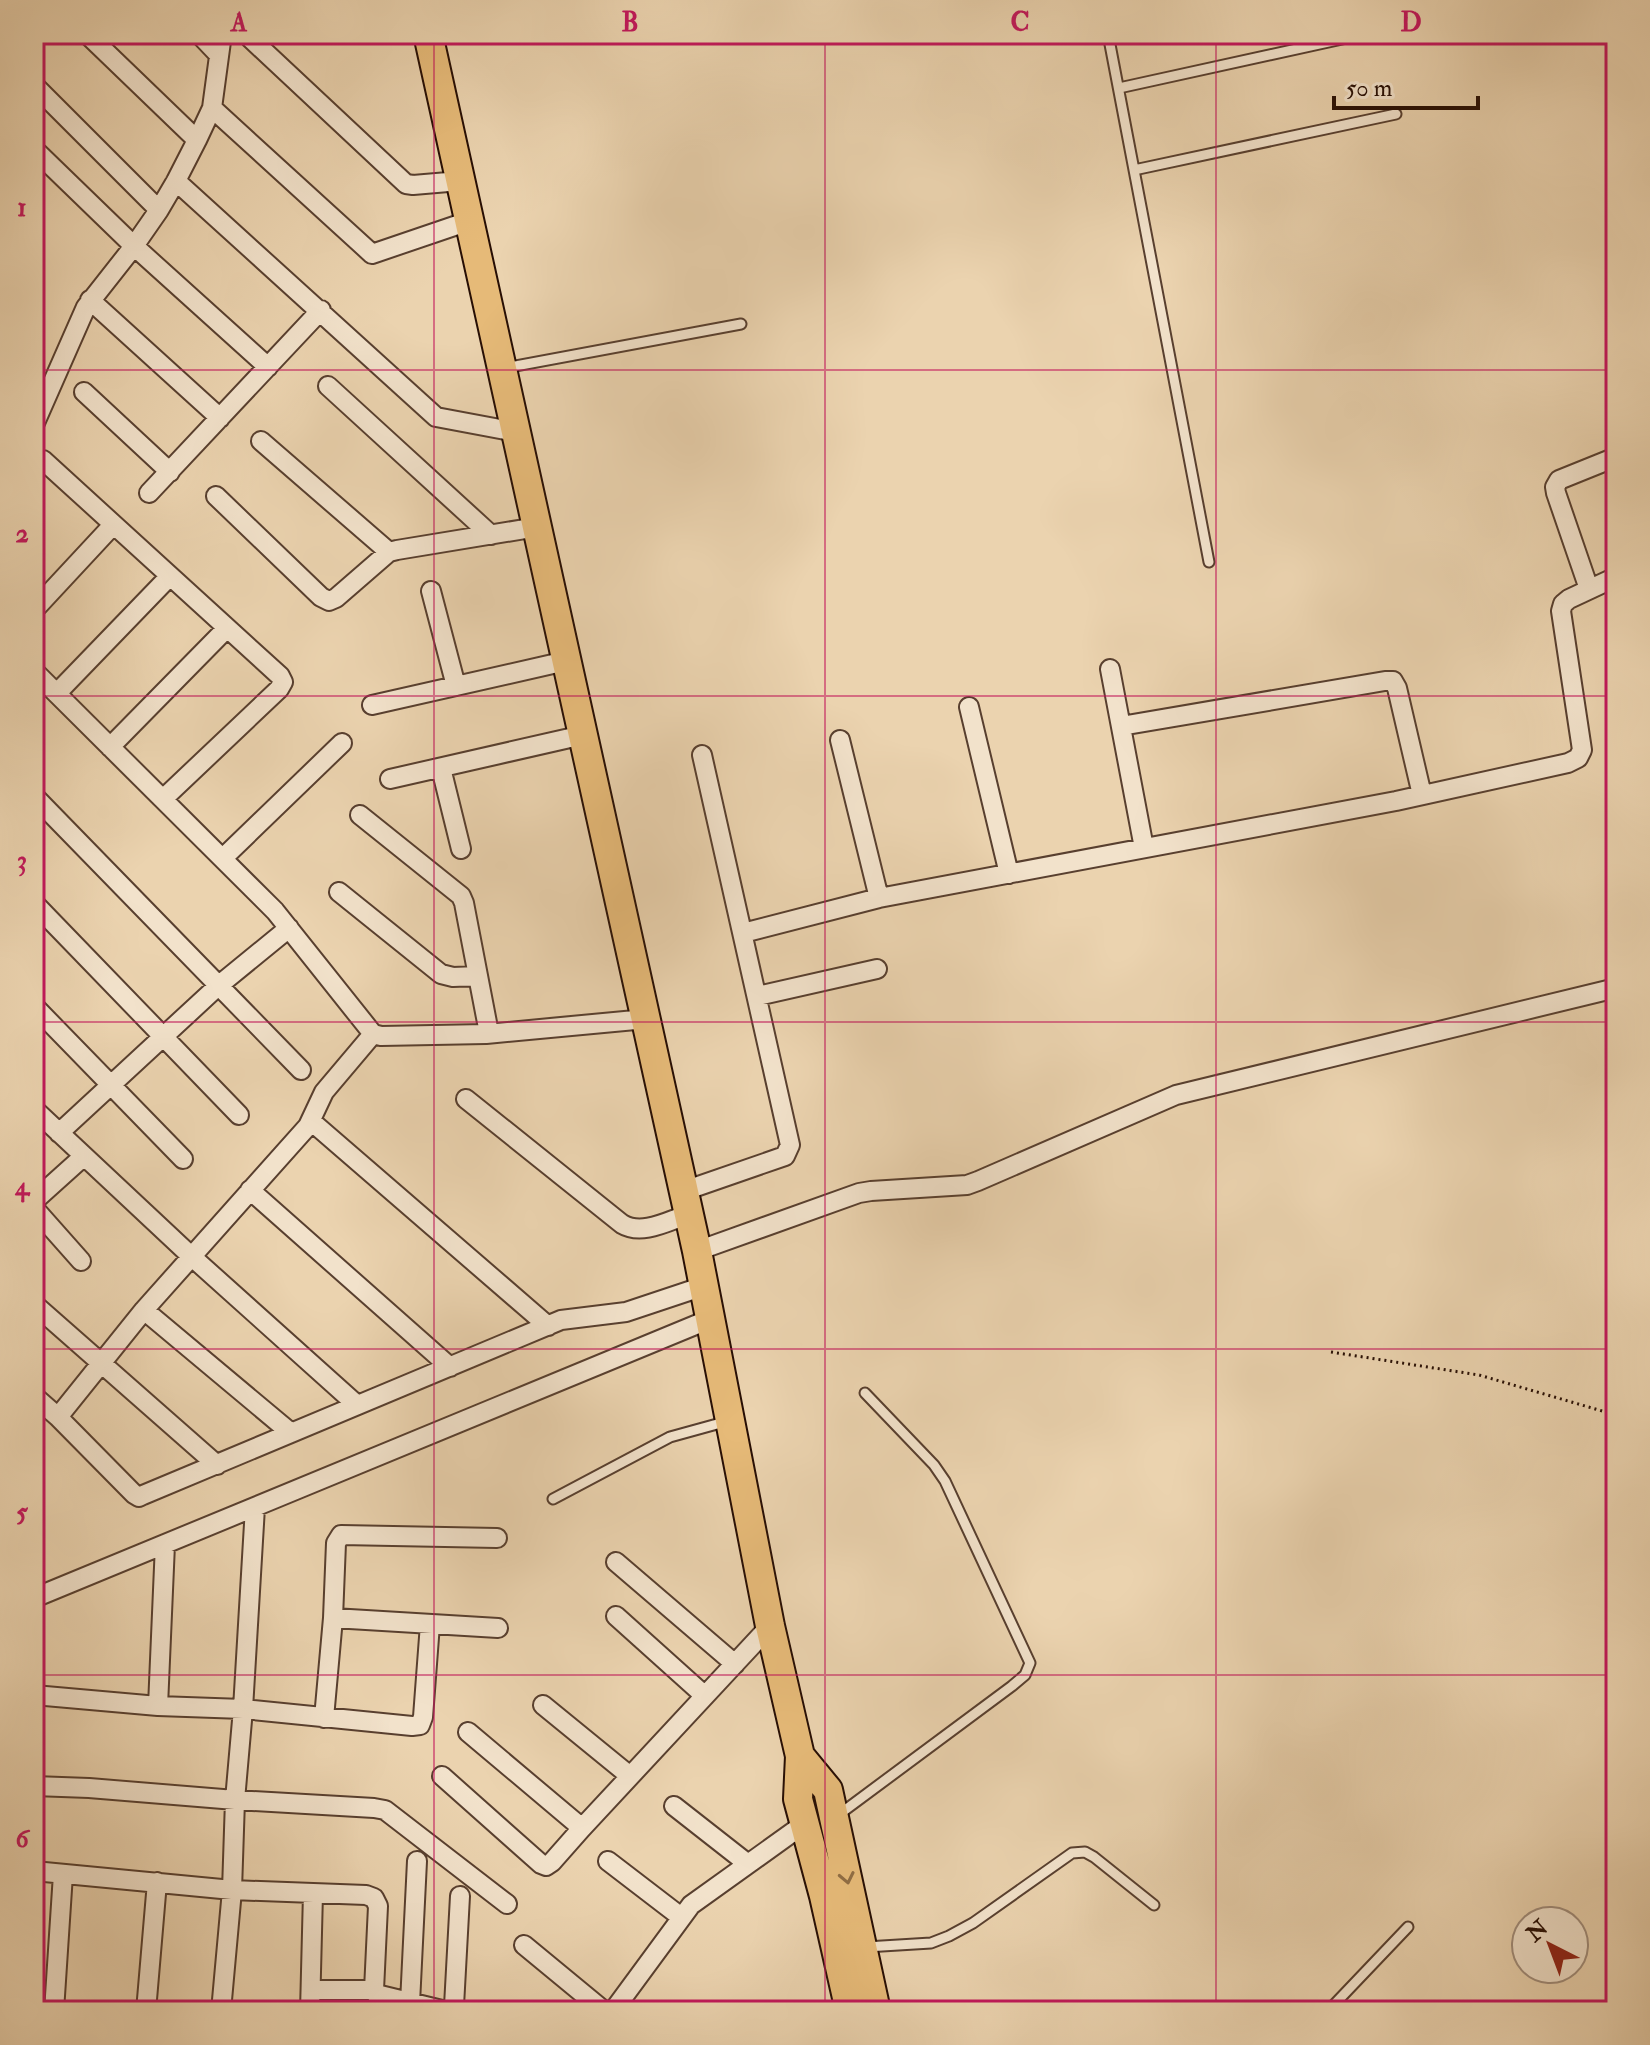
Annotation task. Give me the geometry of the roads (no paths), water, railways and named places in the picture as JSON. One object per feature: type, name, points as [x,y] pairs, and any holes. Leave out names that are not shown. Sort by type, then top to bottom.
[{"type":"main road","points":[[428,34],[697,1251],[770,1626],[800,1756],[798,1799],[850,2011]]},
{"type":"main road","points":[[800,1756],[828,1790],[876,2011]]},
{"type":"street","points":[[87,34],[197,140]]},
{"type":"street","points":[[199,34],[219,55]]},
{"type":"street","points":[[34,425],[90,300],[159,210],[197,140],[212,108],[222,34]]},
{"type":"street","points":[[250,38],[406,184],[460,181]]},
{"type":"street","points":[[34,85],[159,210]]},
{"type":"street","points":[[212,108],[372,254],[469,221]]},
{"type":"street","points":[[38,153],[134,246],[268,367]]},
{"type":"street","points":[[176,181],[436,417],[516,432]]},
{"type":"street","points":[[90,300],[220,418]]},
{"type":"street","points":[[149,493],[321,310]]},
{"type":"street","points":[[328,386],[491,535]]},
{"type":"street","points":[[84,392],[170,472]]},
{"type":"street","points":[[261,441],[389,552]]},
{"type":"street","points":[[1589,589],[1555,487],[1559,480],[1616,457]]},
{"type":"street","points":[[43,460],[283,682],[163,799]]},
{"type":"street","points":[[216,496],[321,597],[329,601],[389,552],[537,527]]},
{"type":"street","points":[[34,610],[113,525]]},
{"type":"street","points":[[57,693],[169,577]]},
{"type":"street","points":[[743,933],[879,898],[1422,795],[1568,763],[1578,758],[1582,750],[1561,611],[1569,599],[1616,577]]},
{"type":"street","points":[[431,591],[456,686]]},
{"type":"street","points":[[110,747],[227,628]]},
{"type":"street","points":[[372,705],[566,661]]},
{"type":"street","points":[[1110,669],[1144,848]]},
{"type":"street","points":[[34,671],[275,911],[373,1034],[489,1033],[646,1019]]},
{"type":"street","points":[[1121,726],[1393,681],[1422,795]]},
{"type":"street","points":[[969,707],[1009,874]]},
{"type":"street","points":[[390,779],[583,735]]},
{"type":"street","points":[[840,740],[879,898]]},
{"type":"street","points":[[223,858],[342,743]]},
{"type":"street","points":[[466,1099],[630,1229],[640,1230],[686,1203],[785,1156],[790,1145],[702,755]]},
{"type":"street","points":[[441,768],[461,849]]},
{"type":"street","points":[[34,796],[301,1070]]},
{"type":"street","points":[[360,815],[461,896],[489,1033]]},
{"type":"street","points":[[339,892],[441,974],[478,976]]},
{"type":"street","points":[[34,903],[239,1115]]},
{"type":"street","points":[[59,1133],[218,986],[289,928]]},
{"type":"street","points":[[758,996],[877,969]]},
{"type":"street","points":[[697,1251],[859,1193],[967,1185],[1176,1095],[1616,988]]},
{"type":"street","points":[[34,1006],[183,1159]]},
{"type":"street","points":[[58,1417],[144,1310],[311,1121],[324,1092],[373,1034]]},
{"type":"street","points":[[34,1109],[357,1405]]},
{"type":"street","points":[[311,1121],[548,1326]]},
{"type":"street","points":[[34,1201],[84,1156]]},
{"type":"street","points":[[250,1190],[450,1367]]},
{"type":"street","points":[[34,1208],[81,1261]]},
{"type":"street","points":[[34,1396],[139,1497],[568,1318],[626,1312],[704,1286]]},
{"type":"street","points":[[34,1304],[217,1465]]},
{"type":"street","points":[[144,1310],[291,1433]]},
{"type":"street","points":[[34,1598],[710,1319]]},
{"type":"street","points":[[221,2011],[232,1890],[235,1800],[255,1507]]},
{"type":"street","points":[[324,1718],[336,1543],[341,1535],[497,1538]]},
{"type":"street","points":[[158,1706],[165,1544]]},
{"type":"street","points":[[616,1562],[735,1664]]},
{"type":"street","points":[[616,1616],[705,1696]]},
{"type":"street","points":[[333,1618],[498,1628]]},
{"type":"street","points":[[34,1695],[420,1725],[430,1624]]},
{"type":"street","points":[[442,1776],[546,1866],[770,1626]]},
{"type":"street","points":[[543,1705],[630,1776]]},
{"type":"street","points":[[468,1732],[582,1828]]},
{"type":"street","points":[[34,1786],[385,1810],[507,1904]]},
{"type":"street","points":[[674,1806],[748,1864]]},
{"type":"street","points":[[613,2011],[691,1905],[804,1824]]},
{"type":"street","points":[[410,2003],[417,1861]]},
{"type":"street","points":[[608,1861],[681,1917]]},
{"type":"street","points":[[34,1871],[232,1890],[366,1895],[374,1898],[378,1906],[374,1990]]},
{"type":"street","points":[[54,2011],[63,1874]]},
{"type":"street","points":[[146,2011],[157,1882]]},
{"type":"street","points":[[310,2011],[313,1893]]},
{"type":"street","points":[[311,1990],[374,1990],[380,1996],[451,2010],[454,2006],[460,1896]]},
{"type":"street","points":[[524,1945],[604,2011]]},
{"type":"lane","points":[[1108,34],[1209,562]]},
{"type":"lane","points":[[1119,88],[1365,34]]},
{"type":"lane","points":[[1134,170],[1396,114]]},
{"type":"lane","points":[[502,369],[741,324]]},
{"type":"lane","points":[[834,1818],[1012,1686],[1025,1675],[1030,1663],[945,1481],[934,1465],[865,1393]]},
{"type":"lane","points":[[553,1499],[670,1437],[730,1420]]},
{"type":"lane","points":[[862,1947],[931,1943],[949,1936],[973,1923],[1072,1853],[1085,1852],[1094,1857],[1154,1905]]},
{"type":"lane","points":[[1328,2011],[1408,1927]]}]
